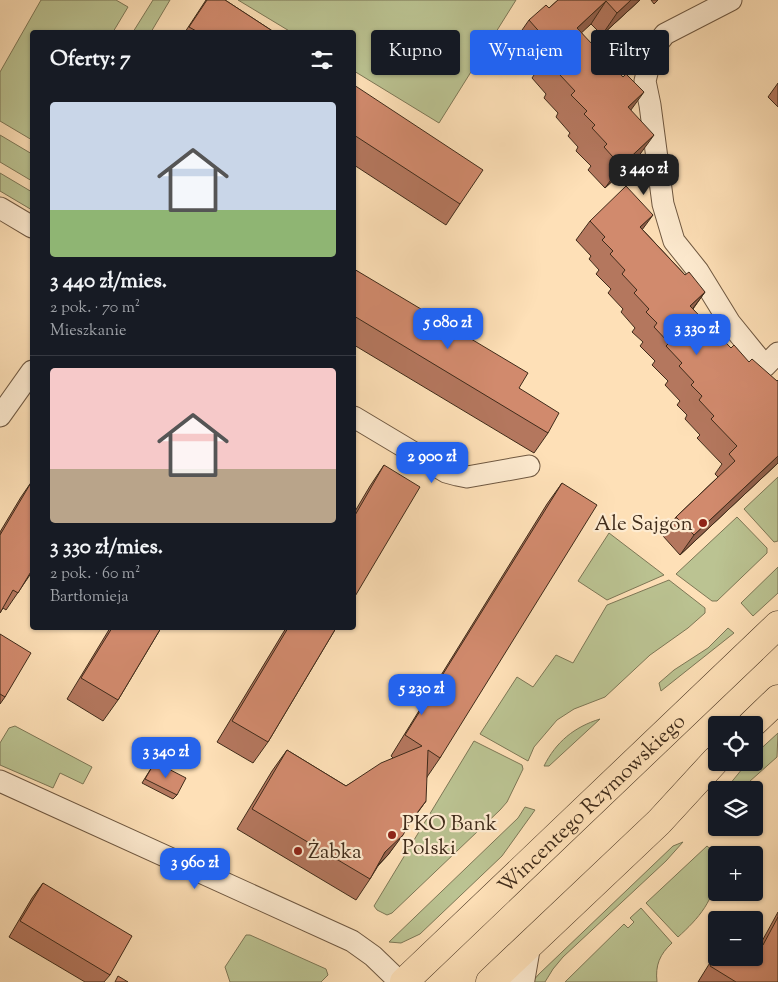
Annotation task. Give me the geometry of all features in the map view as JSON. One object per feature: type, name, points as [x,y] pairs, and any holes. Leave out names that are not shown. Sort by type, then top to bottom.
[{"type":"main road","name":"Wincentego Rzymowskiego","points":[[404,982],[778,625]]},
{"type":"main road","points":[[760,716],[778,699]]},
{"type":"main road","points":[[490,982],[658,822],[708,769]]},
{"type":"street","points":[[730,0],[665,34],[653,49],[646,81],[663,204],[674,241],[698,271],[730,323],[765,366],[778,354]]},
{"type":"street","points":[[0,208],[30,226]]},
{"type":"street","points":[[0,416],[30,374]]},
{"type":"street","points":[[356,418],[446,472],[457,476],[474,476],[529,466]]},
{"type":"street","points":[[0,782],[352,941],[373,956],[400,982]]},
{"type":"street","points":[[521,982],[527,947]]},
{"type":"green space","points":[[41,0],[116,0],[128,7],[114,30],[30,30],[30,139],[0,121],[0,72]]},
{"type":"green space","points":[[153,0],[170,0],[152,30],[134,30]]},
{"type":"green space","points":[[238,0],[516,0],[497,30],[470,30],[470,73],[439,123],[356,72],[356,30],[288,30]]},
{"type":"green space","points":[[0,135],[30,153],[30,180],[0,162]]},
{"type":"green space","points":[[0,173],[30,191],[30,209],[0,191]]},
{"type":"green space","points":[[778,477],[778,541],[774,542],[744,509]]},
{"type":"green space","points":[[737,517],[767,548],[767,553],[717,601],[712,601],[676,574]]},
{"type":"green space","points":[[609,533],[664,575],[607,600],[578,581]]},
{"type":"green space","points":[[778,567],[778,593],[753,616],[741,603]]},
{"type":"green space","points":[[669,580],[705,608],[705,613],[688,628],[650,655],[605,697],[574,709],[557,720],[534,747],[528,761],[480,734],[517,677],[533,687],[556,655],[573,663],[607,605]]},
{"type":"green space","points":[[728,628],[734,633],[661,691],[659,683],[674,670],[708,648]]},
{"type":"green space","points":[[600,719],[549,766],[544,766],[554,750],[567,736],[582,726]]},
{"type":"green space","points":[[15,726],[92,767],[83,784],[60,773],[53,788],[0,765],[0,743],[9,728]]},
{"type":"green space","points":[[778,733],[777,757],[763,769],[763,747]]},
{"type":"green space","points":[[474,741],[522,765],[523,769],[507,802],[392,913],[387,915],[377,910],[374,906]]},
{"type":"green space","points":[[740,771],[761,771],[750,781],[732,781]]},
{"type":"green space","points":[[525,807],[535,810],[502,856],[420,934],[401,943],[389,942],[518,818]]},
{"type":"green space","points":[[683,842],[666,861],[563,957],[545,982],[532,982],[673,846]]},
{"type":"green space","points":[[708,847],[708,901],[699,916],[678,937],[646,903]]},
{"type":"green space","points":[[641,908],[672,943],[659,960],[657,982],[565,982],[624,924],[628,928],[634,922],[630,918]]},
{"type":"green space","points":[[246,935],[250,935],[326,969],[328,975],[321,982],[230,982],[225,967]]},
{"type":"building","points":[[207,0],[225,0],[271,30],[194,30],[189,27]]},
{"type":"building","points":[[558,0],[631,0],[617,13],[606,1],[577,28],[579,30],[538,30],[529,20],[546,5],[549,8]]},
{"type":"building","points":[[581,32],[591,43],[591,75],[621,75],[623,77],[627,75],[644,92],[628,107],[654,135],[621,166],[604,147],[607,144],[592,128],[595,125],[584,114],[587,111],[571,95],[575,91],[560,75],[581,75]]},
{"type":"building","points":[[356,86],[483,170],[460,204],[356,136]]},
{"type":"building","points":[[626,186],[653,215],[640,227],[685,275],[689,272],[705,292],[690,306],[731,348],[734,345],[749,362],[752,359],[778,380],[778,456],[694,535],[676,517],[735,461],[729,454],[737,446],[711,419],[714,416],[699,400],[702,396],[691,385],[694,382],[679,366],[682,363],[666,346],[669,343],[654,327],[657,323],[646,312],[649,309],[634,293],[637,290],[622,274],[625,270],[610,254],[613,251],[602,240],[605,237],[590,221]]},
{"type":"building","points":[[356,270],[528,373],[519,388],[559,413],[548,433],[356,317]]},
{"type":"building","points":[[384,465],[420,487],[356,595],[356,514]]},
{"type":"building","points":[[562,483],[597,505],[440,758],[428,750],[426,801],[403,835],[385,852],[370,879],[252,809],[287,750],[346,786],[381,763],[422,746],[405,735]]},
{"type":"building","points":[[30,484],[30,573],[18,593],[13,590],[0,613],[0,535]]},
{"type":"building","points":[[111,630],[160,630],[118,700],[81,678]]},
{"type":"building","points":[[287,630],[335,630],[268,742],[232,721]]},
{"type":"building","points":[[0,634],[31,653],[5,697],[0,694]]},
{"type":"building","points":[[155,762],[186,778],[177,795],[145,779]]},
{"type":"building","points":[[43,883],[132,936],[110,975],[20,921]]},
{"type":"building","points":[[778,917],[778,982],[736,982],[710,966],[763,966],[763,945]]},
{"type":"building","points":[[118,976],[128,982],[115,982]]},
{"type":"place","name":"Ale Sajgon","points":[[703,523]]},
{"type":"place","name":"PKO Bank Polski","points":[[392,835]]},
{"type":"place","name":"Żabka","points":[[298,851]]}]
